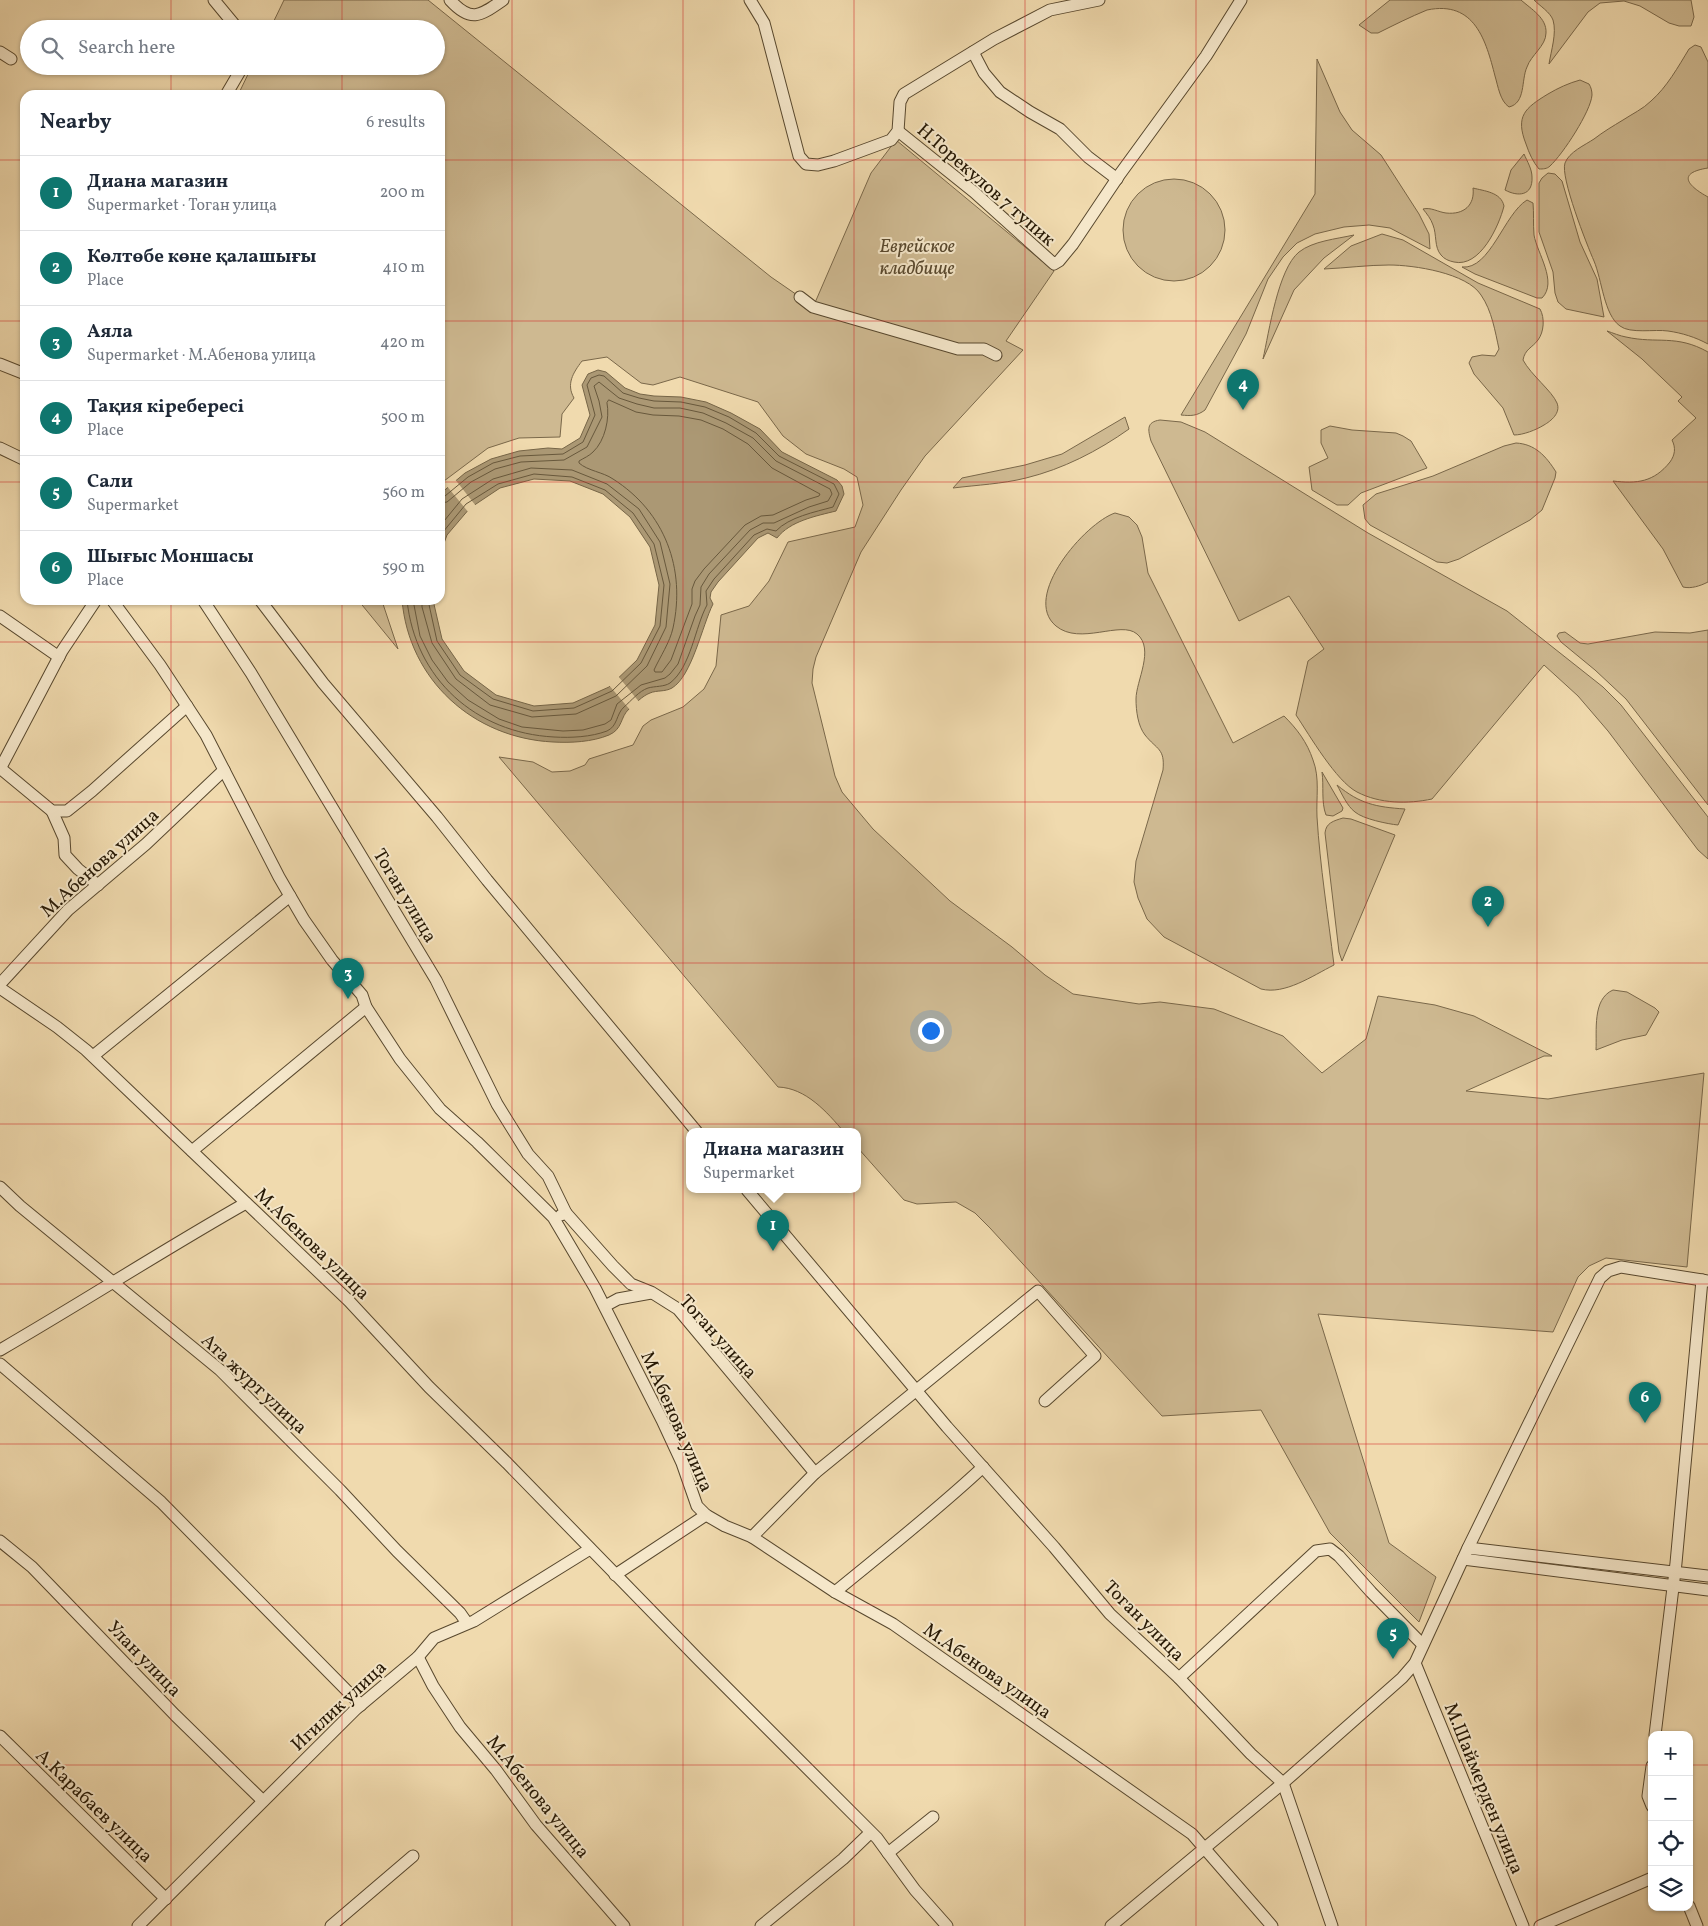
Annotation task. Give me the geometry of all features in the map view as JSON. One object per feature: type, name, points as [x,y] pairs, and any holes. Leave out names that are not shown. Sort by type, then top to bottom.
[{"type":"street","points":[[214,0],[231,20]]},
{"type":"street","points":[[450,0],[461,12],[474,16],[487,11],[503,0]]},
{"type":"street","points":[[750,0],[764,23],[799,156],[806,164],[818,165],[850,156],[891,140],[898,131],[900,102],[904,94],[974,52],[1050,10],[1099,0]]},
{"type":"street","points":[[974,52],[984,74],[1000,92],[1060,129],[1088,157],[1117,179],[1206,56],[1241,0]]},
{"type":"street","points":[[0,52],[12,59]]},
{"type":"street","points":[[229,90],[237,75]]},
{"type":"street","name":"Н.Торекулов 7 тупик","points":[[898,131],[974,192],[1054,264],[1074,244],[1117,179]]},
{"type":"street","points":[[800,298],[813,307],[958,349],[984,349],[996,354]]},
{"type":"street","points":[[0,364],[20,372]]},
{"type":"street","points":[[0,448],[20,458]]},
{"type":"street","points":[[93,605],[59,657],[2,762],[52,811],[64,838],[65,855],[78,869],[98,885]]},
{"type":"street","name":"М.Абенова улица","points":[[116,605],[206,735],[304,920],[332,960],[362,995],[366,1007],[400,1059],[440,1109],[477,1142],[554,1218],[605,1306],[682,1463],[697,1506],[706,1515],[725,1526],[752,1537],[835,1592],[893,1624],[1192,1834],[1272,1926]]},
{"type":"street","name":"Тоган улица","points":[[206,605],[251,673],[436,980],[497,1104],[528,1154],[548,1176],[566,1213],[631,1284],[651,1292],[678,1309],[815,1473]]},
{"type":"street","points":[[264,605],[323,683],[437,817],[693,1128]]},
{"type":"street","points":[[0,616],[59,657]]},
{"type":"street","points":[[52,811],[67,811],[187,706]]},
{"type":"street","name":"М.Абенова улица","points":[[0,984],[68,910],[146,844],[224,770]]},
{"type":"street","points":[[93,1056],[290,896]]},
{"type":"street","name":"М.Абенова улица","points":[[0,988],[57,1027],[93,1056],[349,1301],[429,1387],[514,1470],[615,1575],[877,1838],[915,1890],[947,1926]]},
{"type":"street","points":[[192,1152],[366,1007]]},
{"type":"street","name":"Ата журт улица","points":[[0,1187],[20,1206],[220,1370],[460,1613],[467,1624]]},
{"type":"street","name":"Тоган улица","points":[[750,1193],[947,1427],[1110,1614],[1179,1678],[1316,1551],[1330,1549],[1340,1556],[1371,1592],[1423,1644]]},
{"type":"street","points":[[0,1350],[246,1203]]},
{"type":"street","points":[[554,1218],[566,1213]]},
{"type":"street","points":[[1111,1926],[1282,1783],[1402,1678],[1415,1663],[1468,1548],[1600,1278],[1608,1270],[1621,1267],[1705,1280],[1673,1586],[1655,1731]]},
{"type":"street","points":[[752,1537],[815,1473],[1038,1290],[1095,1356],[1045,1401]]},
{"type":"street","points":[[605,1306],[618,1300],[651,1292]]},
{"type":"street","points":[[0,1364],[161,1502],[361,1705]]},
{"type":"street","points":[[835,1592],[905,1533],[951,1498],[983,1467]]},
{"type":"street","points":[[615,1575],[706,1515]]},
{"type":"street","name":"Улан улица","points":[[0,1541],[32,1567],[175,1715],[263,1800]]},
{"type":"street","points":[[1468,1548],[1708,1576]]},
{"type":"street","name":"Игилик улица","points":[[138,1926],[263,1800],[361,1705],[418,1657],[434,1638],[467,1624],[590,1549]]},
{"type":"street","points":[[1463,1559],[1708,1590]]},
{"type":"street","name":"М.Абенова улица","points":[[418,1657],[433,1686],[460,1727],[496,1770],[536,1825],[624,1926]]},
{"type":"street","name":"М.Шаймерден улица","points":[[1415,1663],[1523,1926]]},
{"type":"street","points":[[1179,1678],[1251,1754],[1282,1783],[1332,1926]]},
{"type":"street","name":"А.Карабаев улица","points":[[0,1736],[166,1898]]},
{"type":"street","points":[[888,1853],[933,1817]]},
{"type":"street","points":[[761,1926],[843,1859],[870,1833]]},
{"type":"street","points":[[331,1926],[413,1856]]},
{"type":"street","points":[[1540,1926],[1648,1880]]},
{"type":"street","points":[[1691,1911],[1697,1926]]},
{"type":"green space","name":"Еврейское кладбище","points":[[284,0],[428,0],[771,277],[814,305],[871,173],[896,140],[1054,271],[1006,341],[1023,350],[925,456],[861,552],[816,657],[812,683],[835,776],[842,792],[873,829],[950,901],[1012,947],[1045,975],[1073,994],[1139,1004],[1160,1002],[1214,1009],[1283,1036],[1322,1073],[1366,1039],[1378,996],[1435,1005],[1474,1016],[1552,1056],[1544,1056],[1466,1091],[1548,1099],[1704,1073],[1687,1267],[1606,1258],[1589,1266],[1578,1277],[1553,1332],[1318,1314],[1389,1543],[1436,1577],[1419,1622],[1330,1533],[1261,1410],[1162,1416],[975,1213],[956,1202],[917,1204],[904,1200],[861,1152],[861,1128],[840,1128],[823,1109],[807,1096],[788,1088],[778,1087],[499,757],[533,762],[552,772],[570,771],[585,765],[589,759],[633,745],[643,726],[651,720],[683,707],[704,689],[716,666],[721,615],[749,606],[769,581],[788,542],[855,527],[863,505],[857,477],[844,469],[806,454],[783,436],[758,402],[680,377],[653,385],[641,383],[607,357],[582,361],[576,370],[571,383],[574,398],[562,414],[560,437],[519,438],[488,448],[445,480],[445,90],[240,90],[248,75],[445,75],[445,20],[274,20]]},
{"type":"green space","points":[[1390,0],[1521,0],[1534,10],[1544,23],[1546,33],[1544,42],[1527,67],[1521,96],[1518,101],[1509,107],[1503,101],[1482,37],[1476,26],[1457,11],[1443,9],[1427,10],[1378,33],[1371,33],[1359,25]]},
{"type":"green space","points":[[1534,0],[1691,0],[1694,17],[1691,26],[1679,26],[1669,23],[1640,6],[1624,1],[1600,3],[1588,12],[1549,64],[1554,36],[1553,20]]},
{"type":"green space","points":[[1695,45],[1701,47],[1708,62],[1708,168],[1692,173],[1688,180],[1695,189],[1708,197],[1708,344],[1693,337],[1673,332],[1630,330],[1620,326],[1615,321],[1607,306],[1597,269],[1575,211],[1566,182],[1565,171],[1565,163],[1574,152],[1648,104],[1662,90],[1689,49]]},
{"type":"green space","points":[[1317,59],[1340,112],[1352,130],[1381,155],[1419,214],[1429,234],[1430,249],[1390,228],[1369,225],[1344,227],[1315,234],[1297,243],[1283,257],[1268,279],[1246,334],[1205,410],[1194,415],[1181,415],[1315,194]]},
{"type":"green space","points":[[1580,80],[1589,84],[1592,91],[1587,111],[1576,132],[1555,160],[1548,168],[1539,169],[1530,154],[1523,134],[1522,120],[1524,114],[1533,104],[1548,94]]},
{"type":"green space","points":[[1524,154],[1532,174],[1532,183],[1530,188],[1524,193],[1515,194],[1505,190],[1511,170]]},
{"type":"green space","points":[[1548,173],[1555,174],[1562,181],[1580,242],[1597,279],[1604,317],[1566,309],[1558,302],[1553,272],[1539,232],[1539,183]]},
{"type":"green space","points":[[1174,179],[1193,183],[1210,194],[1221,211],[1225,230],[1221,249],[1210,266],[1193,277],[1174,281],[1155,277],[1138,266],[1127,249],[1123,230],[1127,211],[1138,194],[1155,183]]},
{"type":"green space","points":[[1473,188],[1496,195],[1504,206],[1493,234],[1480,252],[1472,259],[1463,262],[1450,261],[1439,252],[1433,225],[1423,209],[1432,209],[1446,213],[1463,210],[1470,204]]},
{"type":"green space","points":[[1527,200],[1533,203],[1534,235],[1547,276],[1548,284],[1542,298],[1537,298],[1475,274],[1462,267],[1472,266],[1481,260],[1511,217]]},
{"type":"green space","points":[[1382,234],[1403,240],[1478,283],[1540,309],[1543,321],[1542,333],[1525,353],[1523,360],[1557,403],[1558,410],[1552,419],[1533,430],[1514,435],[1503,408],[1474,374],[1469,363],[1472,357],[1482,355],[1495,356],[1499,349],[1488,308],[1474,287],[1464,281],[1439,272],[1400,265],[1324,269],[1351,246]]},
{"type":"green space","points":[[1354,235],[1324,258],[1294,290],[1263,359],[1275,302],[1285,272],[1292,260],[1299,252],[1311,245]]},
{"type":"green space","points":[[1607,331],[1637,339],[1686,343],[1708,352],[1708,582],[1702,585],[1683,587],[1663,549],[1613,481],[1637,482],[1658,474],[1673,457],[1672,440],[1696,418],[1678,401],[1682,397],[1642,359]]},
{"type":"green space","points":[[1125,417],[1129,429],[1093,452],[1053,470],[1017,480],[953,488],[962,478],[1025,465],[1062,454]]},
{"type":"green space","points":[[1155,421],[1181,422],[1205,432],[1368,533],[1507,611],[1603,687],[1621,705],[1708,817],[1708,859],[1698,850],[1608,731],[1578,696],[1544,665],[1432,799],[1413,802],[1385,801],[1366,796],[1349,786],[1332,768],[1296,715],[1308,661],[1324,649],[1289,596],[1239,621],[1151,441],[1149,427]]},
{"type":"green space","points":[[1330,426],[1352,430],[1396,433],[1403,436],[1411,441],[1427,468],[1361,493],[1348,505],[1337,505],[1312,490],[1309,467],[1328,458],[1321,443],[1321,430]]},
{"type":"green space","points":[[1516,443],[1534,448],[1548,461],[1556,472],[1542,510],[1530,520],[1459,559],[1447,563],[1437,562],[1370,525],[1365,519],[1363,505],[1376,494],[1433,476],[1504,446]]},
{"type":"green space","points":[[1115,513],[1129,517],[1137,525],[1142,537],[1148,573],[1233,743],[1284,716],[1301,736],[1313,760],[1317,781],[1320,854],[1334,965],[1289,987],[1270,990],[1261,989],[1164,937],[1147,919],[1138,898],[1134,882],[1136,861],[1163,770],[1163,757],[1143,731],[1137,713],[1136,699],[1145,656],[1142,640],[1130,630],[1088,634],[1066,632],[1056,626],[1047,613],[1046,598],[1051,580],[1061,562],[1088,531]]},
{"type":"green space","points":[[362,605],[383,605],[398,649]]},
{"type":"green space","points":[[1708,630],[1708,805],[1626,699],[1561,642],[1557,636],[1559,633],[1565,632],[1580,643],[1588,644],[1655,632],[1690,633]]},
{"type":"green space","points":[[1322,772],[1343,808],[1342,811],[1333,816],[1326,815],[1324,810]]},
{"type":"green space","points":[[1337,785],[1353,796],[1369,803],[1405,809],[1398,825],[1376,821],[1359,815],[1350,807]]},
{"type":"green space","points":[[1343,818],[1351,819],[1395,835],[1342,961],[1339,952],[1325,833],[1331,823]]},
{"type":"green space","points":[[1613,990],[1627,992],[1659,1012],[1646,1035],[1622,1040],[1596,1050],[1596,1025],[1599,1008],[1606,994]]},
{"type":"water","points":[[598,370],[606,372],[625,388],[640,394],[681,397],[706,402],[731,413],[760,429],[782,452],[837,480],[842,486],[844,494],[836,511],[796,523],[782,532],[777,538],[768,533],[758,538],[718,582],[711,592],[710,598],[713,604],[691,662],[679,682],[672,688],[644,696],[626,712],[617,730],[609,735],[589,741],[553,742],[524,738],[497,729],[472,716],[450,699],[432,679],[417,655],[407,629],[403,605],[434,605],[442,639],[464,671],[496,695],[534,706],[573,703],[609,687],[637,660],[655,625],[659,585],[650,547],[630,517],[603,494],[570,481],[534,479],[500,488],[470,508],[447,535],[445,540],[445,490],[465,473],[491,459],[519,451],[548,448],[562,449],[580,438],[590,415],[582,385],[588,374]]},
{"type":"pier","points":[[454,478],[476,506],[469,513],[446,485]]},
{"type":"pier","points":[[618,676],[640,703],[631,711],[608,684]]},
{"type":"place","name":"Тақия кіребересі","points":[[1243,410]]},
{"type":"place","name":"Көлтөбе көне қалашығы","points":[[1488,927]]},
{"type":"place","name":"Аяла","points":[[348,999]]},
{"type":"place","name":"Диана магазин","points":[[773,1251]]},
{"type":"place","name":"Шығыс Моншасы","points":[[1645,1423]]},
{"type":"place","name":"Сали","points":[[1393,1659]]}]
